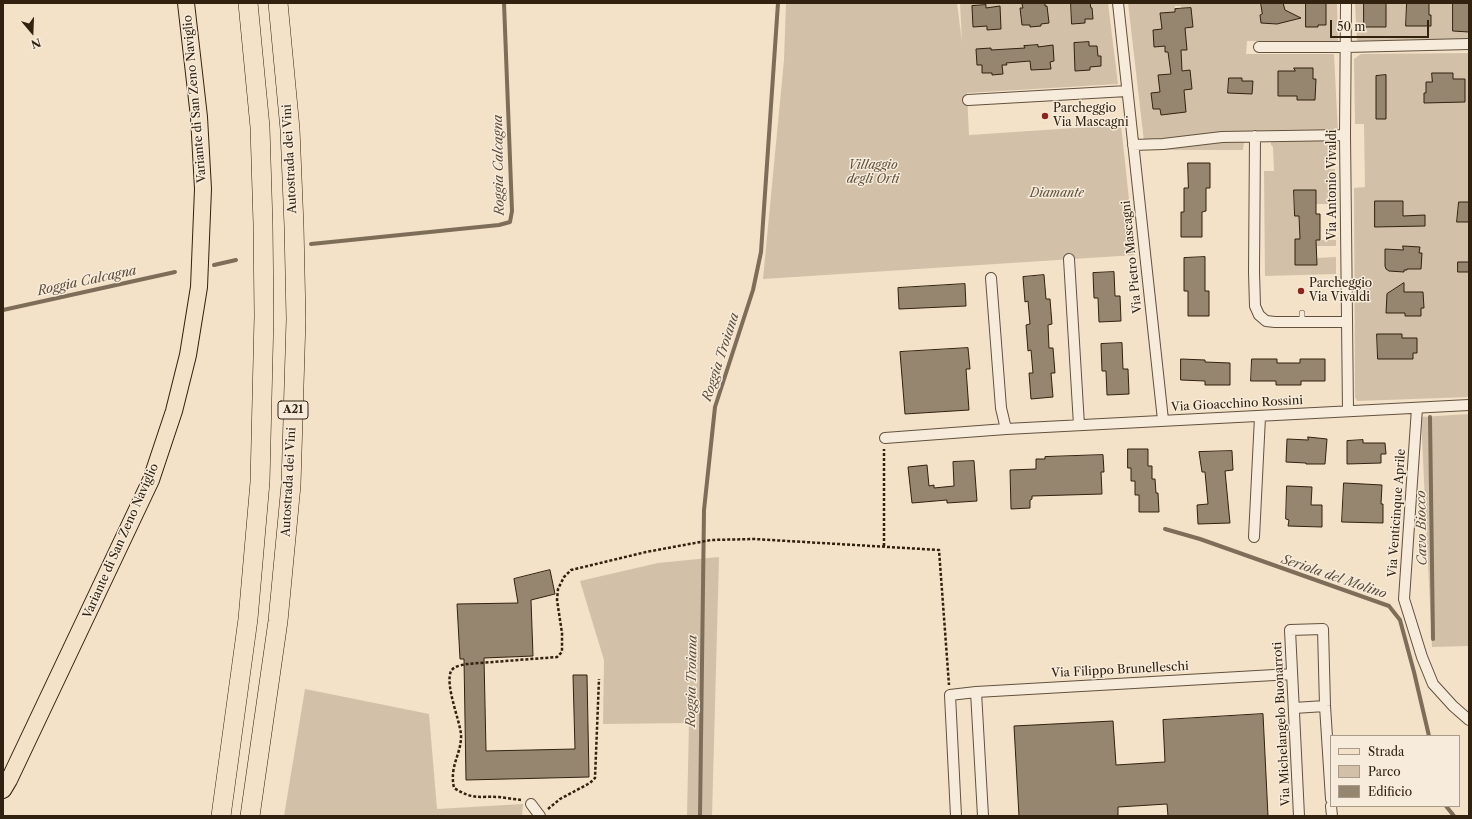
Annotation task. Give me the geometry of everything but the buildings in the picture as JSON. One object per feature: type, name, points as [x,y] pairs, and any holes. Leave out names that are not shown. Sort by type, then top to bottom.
[{"type":"highway","name":"A21","points":[[221,816],[248,618],[260,482],[264,316],[263,224],[260,127],[248,3]]},
{"type":"highway","name":"Autostrada dei Vini","points":[[250,816],[278,621],[291,477],[296,319],[294,226],[290,129],[278,3]]},
{"type":"main road","name":"Variante di San Zeno Naviglio","points":[[3,800],[6,785],[151,480],[174,411],[188,355],[199,287],[204,189],[200,117],[186,3]]},
{"type":"street","name":"Via Pietro Mascagni","points":[[1118,3],[1164,420]]},
{"type":"street","name":"Via Antonio Vivaldi","points":[[1346,3],[1345,136],[1348,411]]},
{"type":"street","points":[[1259,47],[1346,47],[1469,44]]},
{"type":"street","points":[[968,100],[1127,91]]},
{"type":"street","points":[[1255,136],[1254,272],[1255,306],[1259,315],[1266,321],[1302,317],[1346,322]]},
{"type":"street","points":[[1133,145],[1163,144],[1222,137],[1345,136]]},
{"type":"street","points":[[1069,259],[1079,425]]},
{"type":"street","points":[[991,278],[1001,408],[1006,429]]},
{"type":"street","name":"Via Gioacchino Rossini","points":[[884,438],[1164,420],[1260,417],[1469,405]]},
{"type":"street","name":"Via Venticinque Aprile","points":[[1417,408],[1404,599],[1422,657],[1433,684],[1453,706],[1469,720]]},
{"type":"street","points":[[1254,537],[1260,417]]},
{"type":"street","name":"Via Michelangelo Buonarroti","points":[[1299,816],[1290,630],[1323,629],[1325,706]]},
{"type":"street","name":"Via Filippo Brunelleschi","points":[[950,695],[976,692],[1292,674]]},
{"type":"street","points":[[976,692],[983,816]]},
{"type":"street","points":[[950,695],[956,816]]},
{"type":"street","points":[[1294,708],[1325,706],[1330,784]]},
{"type":"street","points":[[531,804],[540,816]]},
{"type":"path","points":[[884,438],[884,546]]},
{"type":"path","points":[[531,804],[522,800],[499,797],[479,798],[466,795],[454,788],[452,780],[453,769],[461,735],[451,694],[451,671],[455,667],[467,664],[557,657],[562,652],[562,633],[557,600],[558,589],[564,577],[571,570],[646,552],[709,540],[754,539],[939,550],[950,695]]},
{"type":"path","points":[[540,816],[560,799],[590,783],[595,778],[599,679]]},
{"type":"green space","points":[[786,3],[957,3],[962,42],[960,3],[1108,3],[1118,84],[967,93],[969,135],[1121,125],[1135,255],[763,279],[784,60]]},
{"type":"green space","points":[[1128,3],[1337,3],[1338,41],[1247,41],[1246,54],[1334,54],[1338,134],[1245,134],[1243,150],[1145,150]],"holes":[[[1175,6],[1181,6],[1182,9],[1191,8],[1193,27],[1185,28],[1187,49],[1166,52],[1165,46],[1154,47],[1153,30],[1162,29],[1160,13],[1175,12]],[[1190,70],[1192,89],[1184,90],[1186,112],[1161,115],[1160,109],[1153,109],[1151,93],[1160,92],[1158,75],[1171,74],[1171,71]]]},
{"type":"green space","points":[[1355,3],[1469,3],[1469,40],[1357,41]]},
{"type":"green space","points":[[1469,53],[1469,397],[1357,401],[1355,397],[1354,188],[1365,187],[1364,124],[1355,124],[1354,59],[1361,54]]},
{"type":"green space","points":[[1271,138],[1329,140],[1329,169],[1335,169],[1335,204],[1316,204],[1316,190],[1294,190],[1295,215],[1299,216],[1300,239],[1295,239],[1295,265],[1316,265],[1317,258],[1336,257],[1336,274],[1265,276],[1264,171],[1274,171]]},
{"type":"green space","points":[[1317,240],[1336,240],[1336,246],[1316,246]]},
{"type":"green space","points":[[1469,414],[1469,646],[1432,647],[1421,417]]},
{"type":"green space","points":[[719,557],[712,816],[687,816],[689,723],[603,724],[604,660],[580,581],[658,563]]},
{"type":"green space","points":[[305,689],[429,714],[437,809],[523,804],[522,816],[284,816]]},
{"type":"waterway","name":"Roggia Calcagna","points":[[311,244],[499,225],[510,222],[512,211],[504,3]]},
{"type":"waterway","name":"Roggia Troiana","points":[[700,816],[704,510],[715,407],[753,290],[761,252],[778,3]]},
{"type":"waterway","name":"Roggia Calcagna","points":[[214,265],[236,260]]},
{"type":"waterway","name":"Roggia Calcagna","points":[[3,310],[175,272]]},
{"type":"waterway","name":"Cavo Biocco","points":[[1430,417],[1433,639]]},
{"type":"waterway","name":"Seriola del Molino","points":[[1165,529],[1200,539],[1389,606],[1400,620],[1429,735]]},
{"type":"waterway","name":"Seriola del Molino","points":[[1447,807],[1454,816]]},
{"type":"place","name":"Parcheggio Via Mascagni","points":[[1045,116]]},
{"type":"place","name":"Parcheggio Via Vivaldi","points":[[1301,291]]},
{"type":"park label","name":"Villaggio degli Orti","points":[[873,173]]},
{"type":"park label","name":"Diamante","points":[[1057,194]]}]
